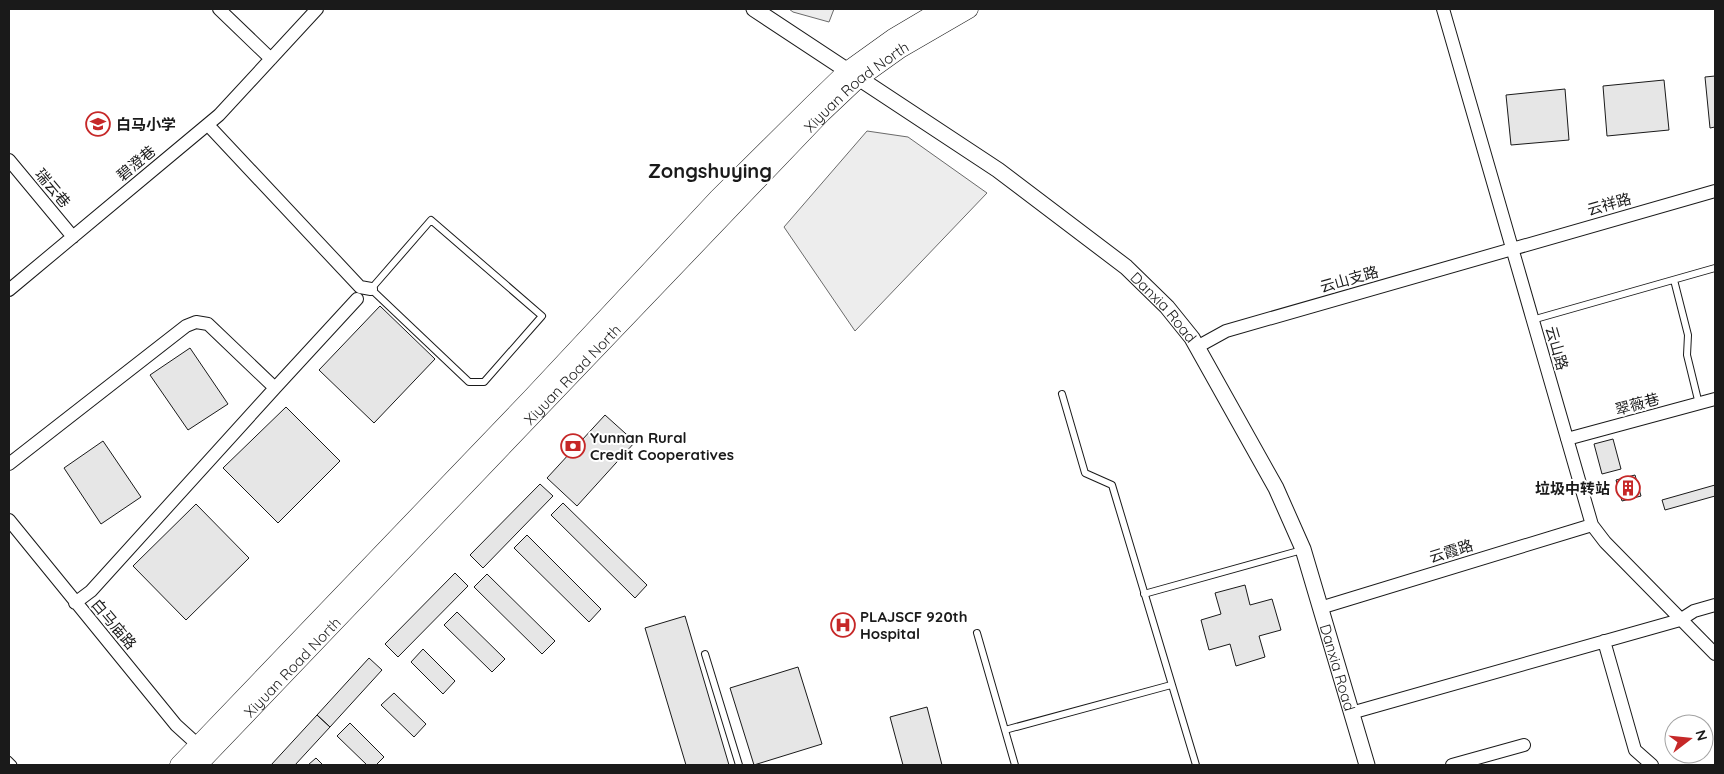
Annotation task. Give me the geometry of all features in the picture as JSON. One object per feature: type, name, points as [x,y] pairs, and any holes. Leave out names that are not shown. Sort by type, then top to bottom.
[{"type":"main road","name":"Xiyuan Road North","points":[[180,765],[200,759],[822,113],[852,75],[893,38],[942,9]]},
{"type":"main road","name":"Xiyuan Road North","points":[[852,75],[900,50],[969,9]]},
{"type":"street","points":[[219,9],[272,59]]},
{"type":"street","name":"碧澄巷","points":[[9,290],[219,115],[317,9]]},
{"type":"street","name":"Danxia Road","points":[[754,9],[998,170],[1119,262],[1167,307],[1192,338],[1276,488],[1303,549],[1367,765]]},
{"type":"street","name":"云山路","points":[[1442,9],[1592,525],[1605,542],[1715,654]]},
{"type":"street","points":[[208,125],[360,287],[372,289]]},
{"type":"street","name":"瑞云巷","points":[[9,160],[73,237]]},
{"type":"street","name":"云祥路","points":[[1512,250],[1715,191]]},
{"type":"street","name":"云山支路","points":[[1197,347],[1226,331],[1512,250]]},
{"type":"street","points":[[75,603],[91,591],[357,299]]},
{"type":"street","points":[[9,464],[186,326],[196,322],[208,324],[275,388]]},
{"type":"street","name":"翠薇巷","points":[[1567,440],[1715,399]]},
{"type":"street","name":"白马庙路","points":[[9,520],[75,603],[176,724],[200,759]]},
{"type":"street","name":"云霞路","points":[[1320,608],[1592,525]]},
{"type":"street","points":[[1351,713],[1680,620],[1694,611],[1715,604]]},
{"type":"street","points":[[1604,641],[1635,750],[1652,765]]},
{"type":"street","points":[[1452,765],[1524,745]]},
{"type":"lane","points":[[431,220],[542,316],[484,382],[468,382],[372,289],[431,220]]},
{"type":"lane","points":[[1532,320],[1715,268]]},
{"type":"lane","points":[[1674,280],[1688,335],[1687,355],[1699,404]]},
{"type":"lane","points":[[1062,394],[1085,472],[1112,486],[1196,765]]},
{"type":"lane","points":[[1144,594],[1303,549]]},
{"type":"lane","points":[[977,633],[1016,765]]},
{"type":"lane","points":[[706,654],[739,765]]},
{"type":"lane","points":[[1005,730],[1171,685]]},
{"type":"lane","points":[[9,760],[12,765]]},
{"type":"shaded area","points":[[789,9],[834,9],[829,22],[793,12]]},
{"type":"shaded area","points":[[867,131],[908,137],[987,193],[855,331],[784,227]]},
{"type":"building","points":[[1715,76],[1715,127],[1710,128],[1705,77]]},
{"type":"building","points":[[1664,80],[1669,130],[1607,136],[1603,86]]},
{"type":"building","points":[[1565,89],[1569,140],[1511,145],[1506,95]]},
{"type":"building","points":[[380,306],[435,359],[374,423],[319,370]]},
{"type":"building","points":[[190,348],[228,404],[188,430],[150,375]]},
{"type":"building","points":[[286,407],[340,461],[278,523],[223,468]]},
{"type":"building","points":[[605,415],[635,442],[577,506],[547,478]]},
{"type":"building","points":[[1613,439],[1621,469],[1602,474],[1594,444]]},
{"type":"building","points":[[103,441],[141,497],[101,524],[64,468]]},
{"type":"building","name":"垃圾中转站","points":[[1635,475],[1641,496],[1622,501],[1616,480]]},
{"type":"building","points":[[540,484],[553,496],[483,568],[470,555]]},
{"type":"building","points":[[1715,485],[1715,496],[1665,510],[1662,500]]},
{"type":"building","points":[[563,503],[647,585],[635,598],[551,515]]},
{"type":"building","points":[[196,504],[249,558],[186,620],[133,566]]},
{"type":"building","points":[[527,535],[601,609],[589,622],[514,548]]},
{"type":"building","points":[[455,573],[468,586],[398,657],[385,644]]},
{"type":"building","points":[[487,574],[555,641],[542,654],[474,587]]},
{"type":"building","points":[[1245,585],[1250,605],[1272,599],[1281,630],[1259,636],[1265,657],[1236,666],[1230,644],[1209,650],[1201,620],[1221,614],[1215,593]]},
{"type":"building","points":[[457,612],[505,659],[492,672],[444,625]]},
{"type":"building","points":[[685,616],[729,765],[686,765],[645,628]]},
{"type":"building","points":[[423,649],[455,681],[443,694],[411,662]]},
{"type":"building","points":[[369,658],[382,670],[330,727],[317,715]]},
{"type":"building","points":[[798,667],[822,744],[754,765],[730,688]]},
{"type":"building","points":[[394,693],[426,724],[414,737],[381,705]]},
{"type":"building","points":[[927,707],[942,765],[903,765],[890,717]]},
{"type":"building","points":[[317,715],[330,727],[295,765],[271,765]]},
{"type":"building","points":[[350,723],[384,757],[376,765],[367,765],[337,736]]},
{"type":"building","points":[[316,758],[323,765],[308,765]]},
{"type":"place","name":"白马小学","points":[[98,124]]},
{"type":"place","name":"Yunnan Rural Credit Cooperatives","points":[[573,446]]},
{"type":"place","name":"垃圾中转站","points":[[1628,488]]},
{"type":"place","name":"PLAJSCF 920th Hospital","points":[[843,625]]},
{"type":"district","name":"Zongshuying","points":[[710,170]]}]
